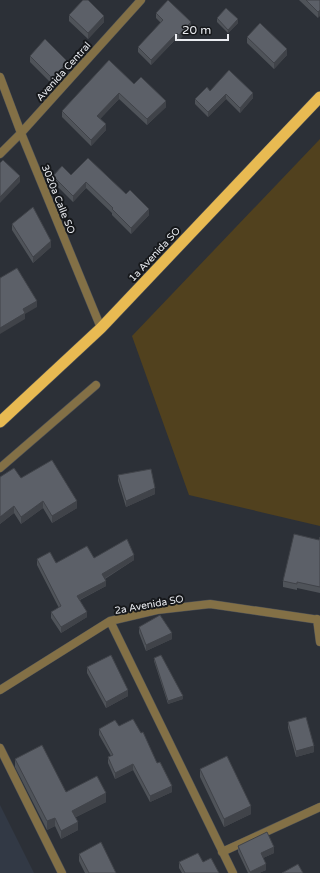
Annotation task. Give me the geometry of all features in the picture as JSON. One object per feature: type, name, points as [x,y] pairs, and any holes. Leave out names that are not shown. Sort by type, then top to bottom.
[{"type":"highway","name":"1a Avenida SO","points":[[0,422],[101,328],[320,97]]},
{"type":"street","name":"Avenida Central","points":[[0,154],[21,133],[141,0]]},
{"type":"street","name":"3020a Calle SO","points":[[0,77],[21,133],[101,328]]},
{"type":"street","points":[[0,468],[96,385]]},
{"type":"street","name":"2a Avenida SO","points":[[0,690],[110,621],[157,610],[210,604],[319,619]]},
{"type":"street","points":[[319,619],[320,642]]},
{"type":"street","points":[[110,621],[232,873]]},
{"type":"street","points":[[0,748],[62,873]]},
{"type":"street","points":[[222,852],[320,807]]},
{"type":"shaded area","points":[[320,139],[320,526],[189,495],[132,336]]},
{"type":"shaded area","points":[[0,805],[34,873],[0,873]]},
{"type":"building","points":[[83,0],[88,0],[104,16],[88,33],[69,15]]},
{"type":"building","points":[[168,0],[191,22],[179,35],[177,33],[151,60],[138,47],[163,20],[156,13]]},
{"type":"building","points":[[306,0],[320,0],[320,10],[318,12]]},
{"type":"building","points":[[226,8],[238,19],[228,30],[217,18]]},
{"type":"building","points":[[260,23],[287,49],[274,63],[247,37]]},
{"type":"building","points":[[45,39],[68,62],[52,78],[30,56]]},
{"type":"building","points":[[109,60],[134,84],[141,77],[166,101],[147,119],[119,93],[97,116],[106,124],[91,140],[62,111]]},
{"type":"building","points":[[229,70],[253,93],[240,108],[226,94],[208,112],[195,99],[207,87],[210,91]]},
{"type":"building","points":[[88,158],[126,194],[130,190],[149,209],[131,228],[86,182],[73,196],[53,176],[62,166],[71,175]]},
{"type":"building","points":[[3,160],[20,176],[0,197],[0,163]]},
{"type":"building","points":[[33,207],[51,241],[33,257],[12,224]]},
{"type":"building","points":[[17,268],[37,301],[23,309],[25,313],[0,328],[0,278]]},
{"type":"building","points":[[52,460],[77,501],[52,516],[43,501],[21,517],[14,506],[0,517],[0,477],[14,468],[21,478]]},
{"type":"building","points":[[151,469],[155,488],[126,501],[118,475]]},
{"type":"building","points":[[294,534],[319,540],[320,537],[320,587],[297,582],[297,584],[283,581]]},
{"type":"building","points":[[127,539],[134,555],[102,574],[106,581],[77,596],[87,612],[61,627],[51,612],[61,606],[37,559],[50,552],[56,563],[87,546],[94,558]]},
{"type":"building","points":[[160,615],[172,633],[146,645],[139,627]]},
{"type":"building","points":[[111,655],[128,690],[106,702],[87,667]]},
{"type":"building","points":[[161,655],[183,696],[168,701],[154,658]]},
{"type":"building","points":[[306,717],[314,746],[296,751],[288,722]]},
{"type":"building","points":[[133,719],[141,733],[143,732],[157,763],[160,762],[172,786],[150,796],[133,764],[115,773],[108,757],[113,755],[99,729],[115,720],[119,726]]},
{"type":"building","points":[[42,745],[66,792],[97,776],[106,793],[72,811],[78,822],[61,831],[55,818],[47,821],[15,759]]},
{"type":"building","points":[[227,756],[251,806],[224,819],[200,769]]},
{"type":"building","points":[[267,832],[274,847],[261,853],[266,864],[250,872],[238,846]]},
{"type":"building","points":[[101,842],[116,873],[89,873],[79,854]]},
{"type":"building","points":[[198,853],[203,862],[211,858],[219,873],[185,873],[179,862]]},
{"type":"building","points":[[298,864],[303,873],[282,873]]}]
